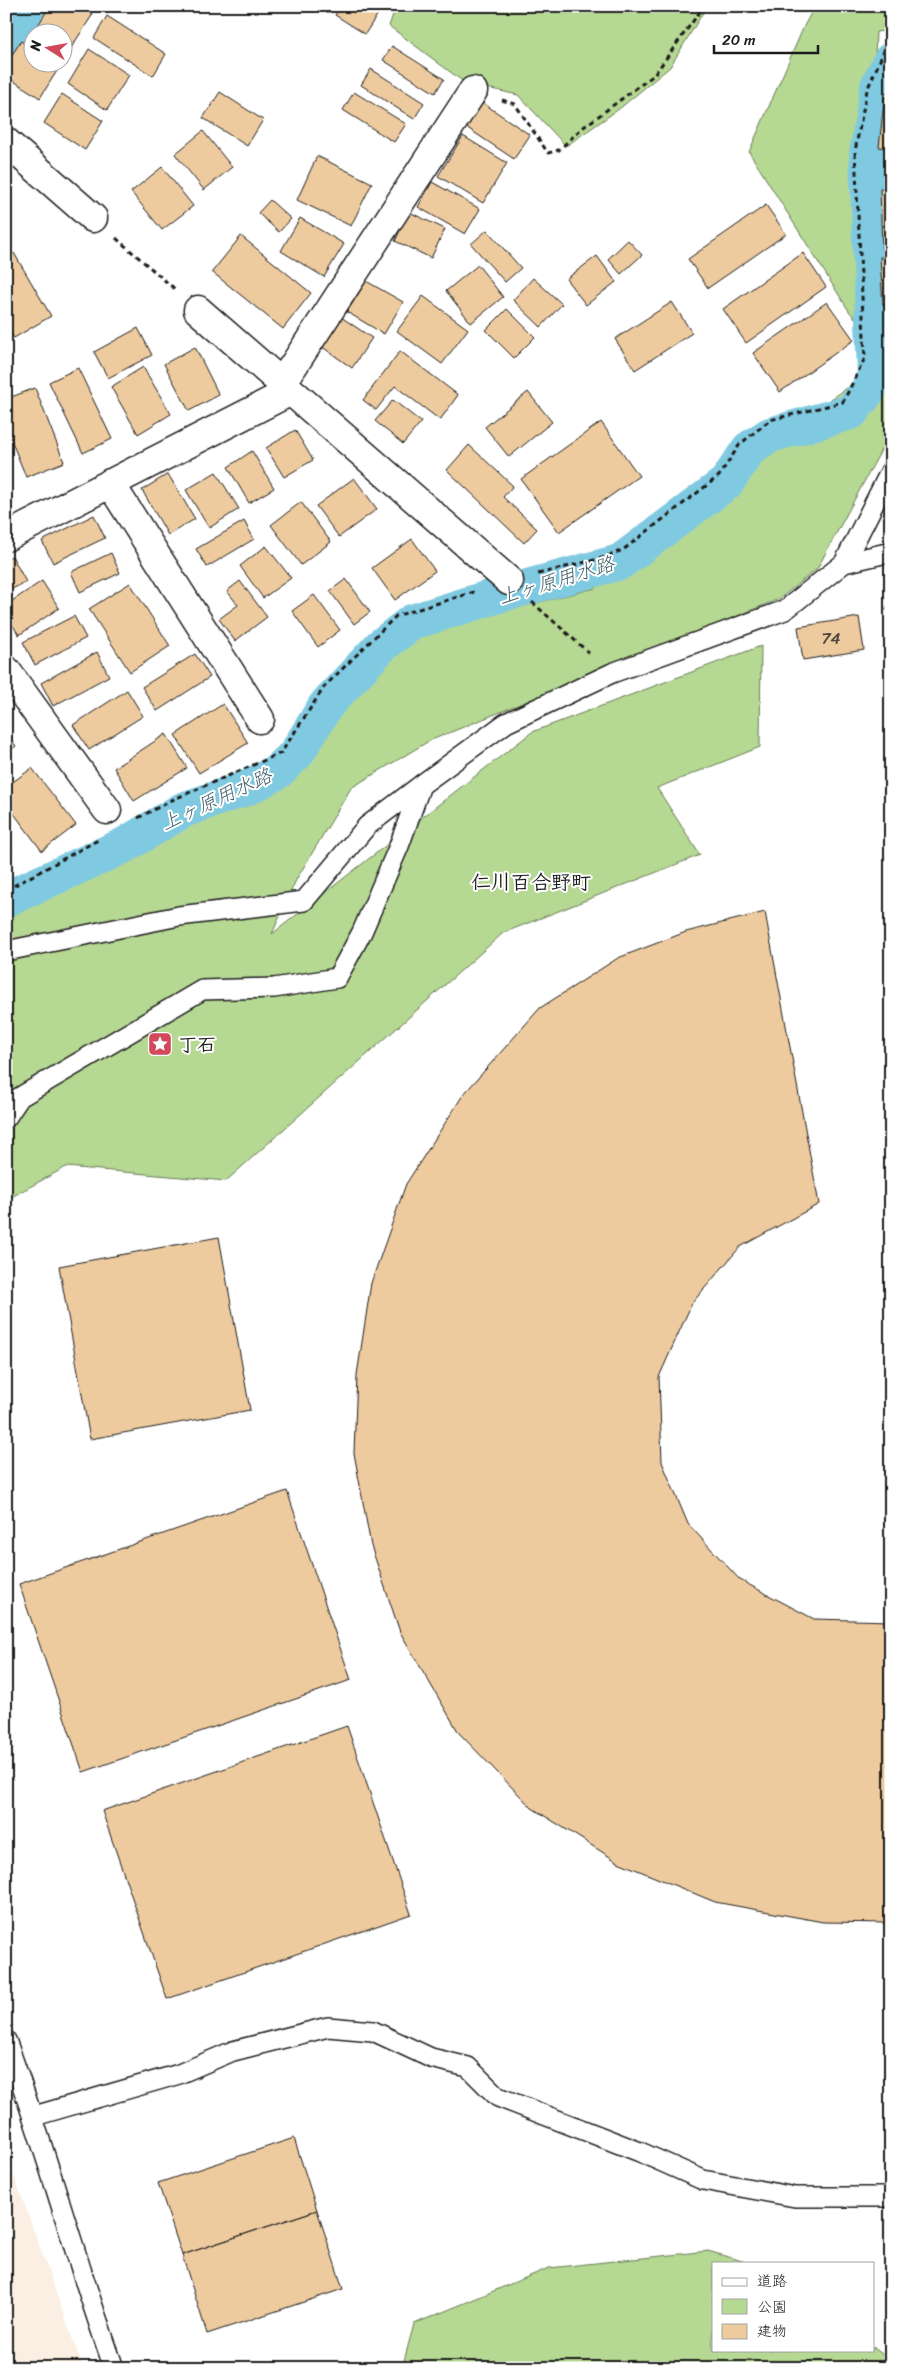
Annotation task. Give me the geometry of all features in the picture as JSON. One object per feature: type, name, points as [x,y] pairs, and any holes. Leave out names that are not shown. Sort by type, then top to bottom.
[{"type":"street","points":[[6,537],[287,387],[473,90]]},
{"type":"street","points":[[6,142],[93,218]]},
{"type":"street","points":[[198,310],[509,582]]},
{"type":"street","points":[[110,483],[260,719]]},
{"type":"street","points":[[6,670],[107,810]]},
{"type":"lane","points":[[6,951],[179,916],[304,901],[368,826],[506,723],[612,673],[785,610],[844,563],[891,470]]},
{"type":"lane","points":[[844,563],[891,552]]},
{"type":"lane","points":[[6,1118],[20,1097],[202,990],[274,988],[337,978],[362,932],[400,846],[421,786]]},
{"type":"lane","points":[[34,2116],[179,2074],[233,2051],[328,2027],[364,2030],[374,2031],[431,2058],[468,2067],[498,2097],[640,2152],[702,2180],[795,2197],[891,2196]]},
{"type":"lane","points":[[6,2040],[34,2116],[87,2293],[114,2368]]},
{"type":"path","points":[[473,90],[515,104],[548,153],[559,150],[581,130],[654,75],[704,6]]},
{"type":"path","points":[[137,819],[172,800],[281,754],[325,686],[396,616],[509,582],[602,558],[623,550],[719,476],[740,444],[770,420],[843,402],[865,358],[855,151],[867,90],[891,35]]},
{"type":"path","points":[[93,218],[198,310]]},
{"type":"path","points":[[509,582],[612,673]]},
{"type":"path","points":[[6,890],[102,838]]},
{"type":"shaded area","points":[[6,2153],[83,2368],[6,2368]]},
{"type":"green space","points":[[396,6],[707,6],[670,67],[619,109],[566,146],[518,95],[465,83],[389,26]]},
{"type":"green space","points":[[815,6],[891,6],[891,30],[876,32],[871,170],[891,359],[891,432],[817,569],[779,599],[429,741],[351,788],[296,880],[272,934],[532,732],[761,646],[760,747],[657,788],[700,855],[503,933],[226,1181],[66,1167],[6,1200],[6,901],[172,825],[308,753],[396,638],[595,588],[773,438],[890,359],[849,311],[749,152],[805,24]]},
{"type":"green space","points":[[708,2251],[746,2262],[712,2262],[712,2352],[874,2352],[874,2348],[891,2361],[891,2368],[402,2368],[414,2324],[549,2268]]},
{"type":"building","points":[[50,6],[81,6],[93,14],[72,46],[72,22],[40,22]]},
{"type":"building","points":[[341,6],[383,6],[365,34],[335,15]]},
{"type":"building","points":[[107,16],[166,54],[153,76],[94,38]]},
{"type":"building","points":[[21,41],[22,72],[56,72],[40,98],[6,76],[6,64]]},
{"type":"building","points":[[392,46],[444,79],[435,93],[383,60]]},
{"type":"building","points":[[89,49],[129,75],[107,110],[68,84]]},
{"type":"building","points":[[371,69],[424,103],[414,119],[361,85]]},
{"type":"building","points":[[220,92],[263,120],[247,146],[203,118]]},
{"type":"building","points":[[354,92],[406,124],[394,142],[343,110]]},
{"type":"building","points":[[885,93],[891,94],[891,148],[879,147]]},
{"type":"building","points":[[62,94],[103,121],[85,150],[44,123]]},
{"type":"building","points":[[483,103],[530,135],[514,159],[466,127]]},
{"type":"building","points":[[203,131],[232,167],[204,190],[175,154]]},
{"type":"building","points":[[463,136],[507,163],[483,203],[438,176]]},
{"type":"building","points":[[317,156],[372,183],[351,226],[297,200]]},
{"type":"building","points":[[162,167],[193,206],[162,230],[131,192]]},
{"type":"building","points":[[432,182],[480,209],[465,234],[418,207]]},
{"type":"building","points":[[880,189],[891,189],[891,250],[882,250]]},
{"type":"building","points":[[270,200],[291,219],[279,232],[258,213]]},
{"type":"building","points":[[766,205],[786,234],[708,288],[688,259]]},
{"type":"building","points":[[409,212],[445,229],[431,258],[395,241]]},
{"type":"building","points":[[300,218],[344,244],[324,277],[281,251]]},
{"type":"building","points":[[487,230],[521,268],[505,282],[471,244]]},
{"type":"building","points":[[241,236],[311,293],[283,329],[212,272]]},
{"type":"building","points":[[628,240],[642,255],[621,274],[608,259]]},
{"type":"building","points":[[14,253],[51,316],[14,338],[6,325],[6,258]]},
{"type":"building","points":[[803,253],[826,287],[746,343],[723,309]]},
{"type":"building","points":[[597,256],[616,282],[586,305],[566,279]]},
{"type":"building","points":[[880,257],[891,257],[891,304],[883,305]]},
{"type":"building","points":[[478,265],[503,297],[471,323],[446,291]]},
{"type":"building","points":[[533,278],[562,304],[541,327],[513,300]]},
{"type":"building","points":[[366,281],[403,302],[384,334],[347,312]]},
{"type":"building","points":[[423,296],[468,329],[442,364],[397,331]]},
{"type":"building","points":[[672,302],[692,333],[635,370],[615,339]]},
{"type":"building","points":[[827,302],[854,340],[780,392],[753,353]]},
{"type":"building","points":[[507,309],[535,337],[514,358],[486,330]]},
{"type":"building","points":[[341,317],[372,338],[352,368],[321,346]]},
{"type":"building","points":[[138,328],[152,355],[108,378],[94,352]]},
{"type":"building","points":[[195,347],[219,395],[189,411],[164,364]]},
{"type":"building","points":[[400,351],[458,395],[440,420],[395,386],[376,410],[363,400]]},
{"type":"building","points":[[143,367],[171,414],[138,434],[111,387]]},
{"type":"building","points":[[78,368],[112,439],[83,453],[49,382]]},
{"type":"building","points":[[35,388],[64,462],[26,477],[6,427],[6,399]]},
{"type":"building","points":[[528,392],[552,422],[509,457],[485,427]]},
{"type":"building","points":[[393,400],[421,422],[403,444],[375,421]]},
{"type":"building","points":[[601,422],[639,476],[559,532],[521,479]]},
{"type":"building","points":[[295,430],[313,460],[284,477],[266,448]]},
{"type":"building","points":[[469,445],[513,486],[503,497],[537,529],[524,543],[447,470]]},
{"type":"building","points":[[252,451],[274,488],[249,503],[228,467]]},
{"type":"building","points":[[216,472],[239,509],[209,528],[186,490]]},
{"type":"building","points":[[168,474],[195,519],[168,535],[142,490]]},
{"type":"building","points":[[354,478],[377,509],[339,537],[316,506]]},
{"type":"building","points":[[301,502],[331,542],[301,565],[271,525]]},
{"type":"building","points":[[94,515],[105,538],[53,563],[42,541]]},
{"type":"building","points":[[244,521],[254,539],[207,567],[196,549]]},
{"type":"building","points":[[412,539],[435,571],[395,600],[372,568]]},
{"type":"building","points":[[266,546],[291,578],[263,598],[240,566]]},
{"type":"building","points":[[111,553],[120,573],[80,592],[71,572]]},
{"type":"building","points":[[12,556],[26,582],[6,592],[6,559]]},
{"type":"building","points":[[346,579],[370,612],[354,624],[330,591]]},
{"type":"building","points":[[42,581],[59,608],[19,635],[6,615],[6,605]]},
{"type":"building","points":[[240,581],[267,617],[235,641],[219,619],[238,605],[227,591]]},
{"type":"building","points":[[130,583],[170,646],[130,672],[89,609]]},
{"type":"building","points":[[314,595],[340,630],[318,647],[292,611]]},
{"type":"building","points":[[891,601],[891,614],[885,609]]},
{"type":"building","points":[[74,616],[86,638],[35,665],[23,642]]},
{"type":"building","points":[[859,617],[864,650],[803,660],[798,627]]},
{"type":"building","points":[[97,652],[109,676],[53,706],[41,683]]},
{"type":"building","points":[[195,654],[210,677],[157,711],[142,687]]},
{"type":"building","points":[[127,690],[143,716],[89,750],[73,725]]},
{"type":"building","points":[[223,704],[248,743],[199,773],[175,735]]},
{"type":"building","points":[[6,733],[16,746],[6,754]]},
{"type":"building","points":[[166,734],[187,768],[134,801],[114,768]]},
{"type":"building","points":[[32,768],[76,825],[42,851],[6,803],[6,787]]},
{"type":"building","points":[[6,842],[13,850],[6,856]]},
{"type":"building","points":[[765,912],[819,1204],[740,1247],[692,1303],[659,1377],[662,1462],[688,1524],[740,1580],[814,1619],[891,1621],[891,1923],[823,1922],[715,1902],[618,1862],[532,1808],[459,1733],[400,1632],[371,1546],[354,1453],[357,1375],[371,1283],[406,1184],[463,1095],[540,1008],[618,958],[686,932]]},
{"type":"building","points":[[219,1237],[250,1410],[90,1439],[59,1266]]},
{"type":"building","points":[[287,1491],[351,1680],[83,1772],[19,1584]]},
{"type":"building","points":[[347,1726],[411,1914],[167,1999],[102,1811]]},
{"type":"building","points":[[294,2138],[317,2210],[182,2255],[158,2183]]},
{"type":"building","points":[[317,2210],[343,2289],[207,2334],[182,2255]]},
{"type":"waterway","points":[[6,40],[29,6]]},
{"type":"waterway","name":"上ヶ原用水路","points":[[6,899],[123,846],[183,810],[249,787],[277,772],[296,754],[326,705],[381,646],[412,622],[505,593],[620,562],[726,483],[749,449],[770,435],[851,412],[869,389],[875,375],[867,154],[878,86],[891,60]]},
{"type":"place","name":"丁石","points":[[160,1044]]},
{"type":"district","name":"仁川百合野町","points":[[531,882]]}]
